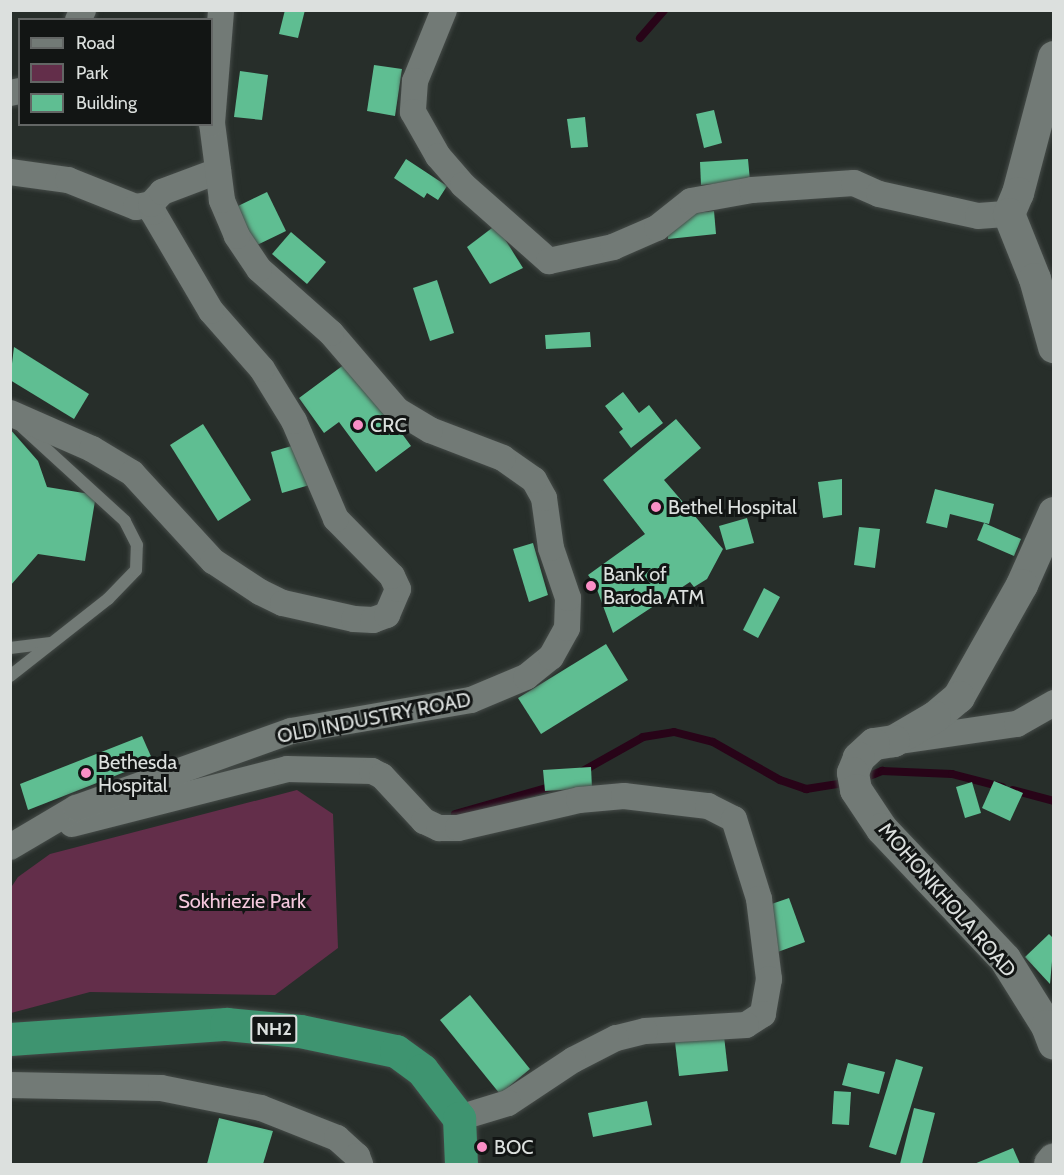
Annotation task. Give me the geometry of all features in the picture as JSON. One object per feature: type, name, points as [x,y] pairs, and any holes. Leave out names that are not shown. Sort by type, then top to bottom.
[{"type":"highway","name":"NH2","points":[[10,1039],[226,1024],[353,1040],[396,1051],[422,1070],[459,1118]]},
{"type":"highway","points":[[459,1118],[461,1164]]},
{"type":"street","name":"OLD INDUSTRY ROAD","points":[[213,110],[221,10]]},
{"type":"street","points":[[444,10],[418,73],[413,112],[438,156],[463,185],[549,261],[613,247],[657,228],[691,201],[752,189],[854,183],[879,194],[978,216],[1009,214]]},
{"type":"street","points":[[1053,57],[1018,193],[1009,214],[1035,279],[1053,347]]},
{"type":"street","name":"OLD INDUSTRY ROAD","points":[[10,847],[38,827],[76,808],[291,730],[471,700],[526,677],[551,657],[567,628],[568,598],[551,548],[544,498],[534,480],[503,458],[430,430],[397,410],[331,333],[259,269],[237,236],[222,200],[212,126]]},
{"type":"street","points":[[10,172],[68,180],[136,207],[151,204],[162,192],[218,171]]},
{"type":"street","points":[[10,415],[92,449],[132,473],[213,561],[260,592],[283,603],[373,620],[387,615],[394,605],[398,589],[392,576],[336,519],[294,421],[262,369],[211,311],[186,274],[151,204]]},
{"type":"street","name":"MOHONKHOLA ROAD","points":[[1053,513],[1022,585],[959,697],[935,717],[894,741],[874,744],[859,758],[853,773],[856,790],[911,862],[1005,959],[1047,1026],[1053,1044]]},
{"type":"street","points":[[894,741],[1017,724],[1053,703]]},
{"type":"street","points":[[38,827],[77,824],[287,769],[372,771],[382,776],[424,821],[439,828],[458,828],[579,800],[624,796],[699,804],[734,819],[759,898],[769,979],[763,1014],[746,1025],[645,1031],[616,1038],[573,1060],[508,1103],[459,1118]]},
{"type":"street","points":[[10,1085],[161,1088],[261,1108],[337,1138],[357,1156],[360,1164]]},
{"type":"street","points":[[1050,1164],[1053,1159]]},
{"type":"lane","points":[[10,415],[125,520],[137,544],[136,570],[108,599],[10,676]]},
{"type":"lane","points":[[10,648],[52,643]]},
{"type":"green space","name":"Sokhriezie Park","points":[[297,790],[333,814],[338,948],[275,995],[90,992],[11,1013],[10,889],[18,877],[50,854]]},
{"type":"building","points":[[285,10],[305,10],[298,38],[279,34]]},
{"type":"building","points":[[374,65],[402,69],[395,116],[367,111]]},
{"type":"building","points":[[240,71],[268,75],[262,120],[234,117]]},
{"type":"building","points":[[714,110],[722,143],[704,148],[696,114]]},
{"type":"building","points":[[585,117],[588,147],[571,148],[567,119]]},
{"type":"building","points":[[406,159],[447,186],[438,200],[427,193],[424,198],[394,178]]},
{"type":"building","points":[[748,159],[750,181],[701,185],[700,162]]},
{"type":"building","points":[[267,192],[286,231],[255,246],[236,207]]},
{"type":"building","points":[[714,211],[716,234],[668,239],[666,216]]},
{"type":"building","points":[[496,225],[523,268],[490,284],[467,247]]},
{"type":"building","points":[[291,232],[326,262],[307,284],[272,254]]},
{"type":"building","points":[[437,280],[454,333],[430,341],[413,288]]},
{"type":"building","points":[[590,332],[591,347],[546,349],[545,335]]},
{"type":"building","points":[[14,347],[89,394],[74,419],[10,380]]},
{"type":"building","points":[[349,361],[411,446],[376,472],[339,422],[324,433],[299,398]]},
{"type":"building","points":[[623,392],[639,413],[649,405],[663,423],[631,448],[619,432],[623,429],[605,406]]},
{"type":"building","name":"Bethel Hospital","points":[[676,419],[701,448],[664,480],[723,549],[707,579],[694,587],[690,582],[613,633],[595,584],[588,575],[645,534],[603,480]]},
{"type":"building","points":[[203,424],[251,500],[218,521],[170,445]]},
{"type":"building","points":[[10,429],[38,461],[47,487],[96,495],[85,561],[38,554],[10,586]]},
{"type":"building","points":[[302,443],[313,484],[282,493],[271,452]]},
{"type":"building","points":[[842,479],[842,515],[823,518],[818,482]]},
{"type":"building","points":[[935,489],[994,504],[989,524],[950,514],[947,528],[926,523]]},
{"type":"building","points":[[747,518],[754,543],[726,550],[719,526]]},
{"type":"building","points":[[984,523],[1021,539],[1014,556],[977,540]]},
{"type":"building","points":[[859,527],[880,529],[875,568],[854,565]]},
{"type":"building","points":[[533,543],[548,595],[529,602],[513,549]]},
{"type":"building","points":[[764,588],[780,597],[758,638],[743,630]]},
{"type":"building","points":[[606,644],[628,680],[541,734],[518,698]]},
{"type":"building","name":"Bethesda Hospital","points":[[142,736],[153,761],[28,810],[20,784]]},
{"type":"building","points":[[591,767],[592,788],[545,791],[543,770]]},
{"type":"building","points":[[994,781],[1023,793],[1010,821],[982,808]]},
{"type":"building","points":[[972,782],[981,813],[965,818],[956,787]]},
{"type":"building","points":[[789,898],[805,942],[775,953],[760,908]]},
{"type":"building","points":[[1049,934],[1054,939],[1050,984],[1025,957]]},
{"type":"building","points":[[470,995],[530,1069],[500,1094],[440,1020]]},
{"type":"building","points":[[724,1036],[728,1071],[679,1076],[675,1042]]},
{"type":"building","points":[[896,1059],[923,1067],[896,1155],[869,1147]]},
{"type":"building","points":[[848,1063],[885,1072],[879,1094],[842,1085]]},
{"type":"building","points":[[834,1091],[851,1092],[849,1125],[832,1124]]},
{"type":"building","points":[[647,1101],[652,1125],[593,1137],[588,1113]]},
{"type":"building","points":[[914,1108],[935,1113],[922,1164],[900,1164]]},
{"type":"building","points":[[219,1118],[273,1131],[263,1164],[207,1164]]},
{"type":"building","points":[[1013,1148],[1020,1164],[974,1164]]},
{"type":"waterway","points":[[640,38],[664,10]]},
{"type":"waterway","points":[[581,772],[643,737],[674,732],[713,742],[780,780],[806,789],[839,784]]},
{"type":"waterway","points":[[862,779],[882,771],[952,774],[1002,787]]},
{"type":"waterway","points":[[455,814],[554,786]]},
{"type":"waterway","points":[[1013,790],[1054,801]]},
{"type":"place","name":"CRC","points":[[358,425]]},
{"type":"place","name":"Bethel Hospital","points":[[656,507]]},
{"type":"place","name":"Bank of Baroda ATM","points":[[591,586]]},
{"type":"place","name":"Bethesda Hospital","points":[[86,773]]},
{"type":"place","name":"BOC","points":[[482,1147]]}]
